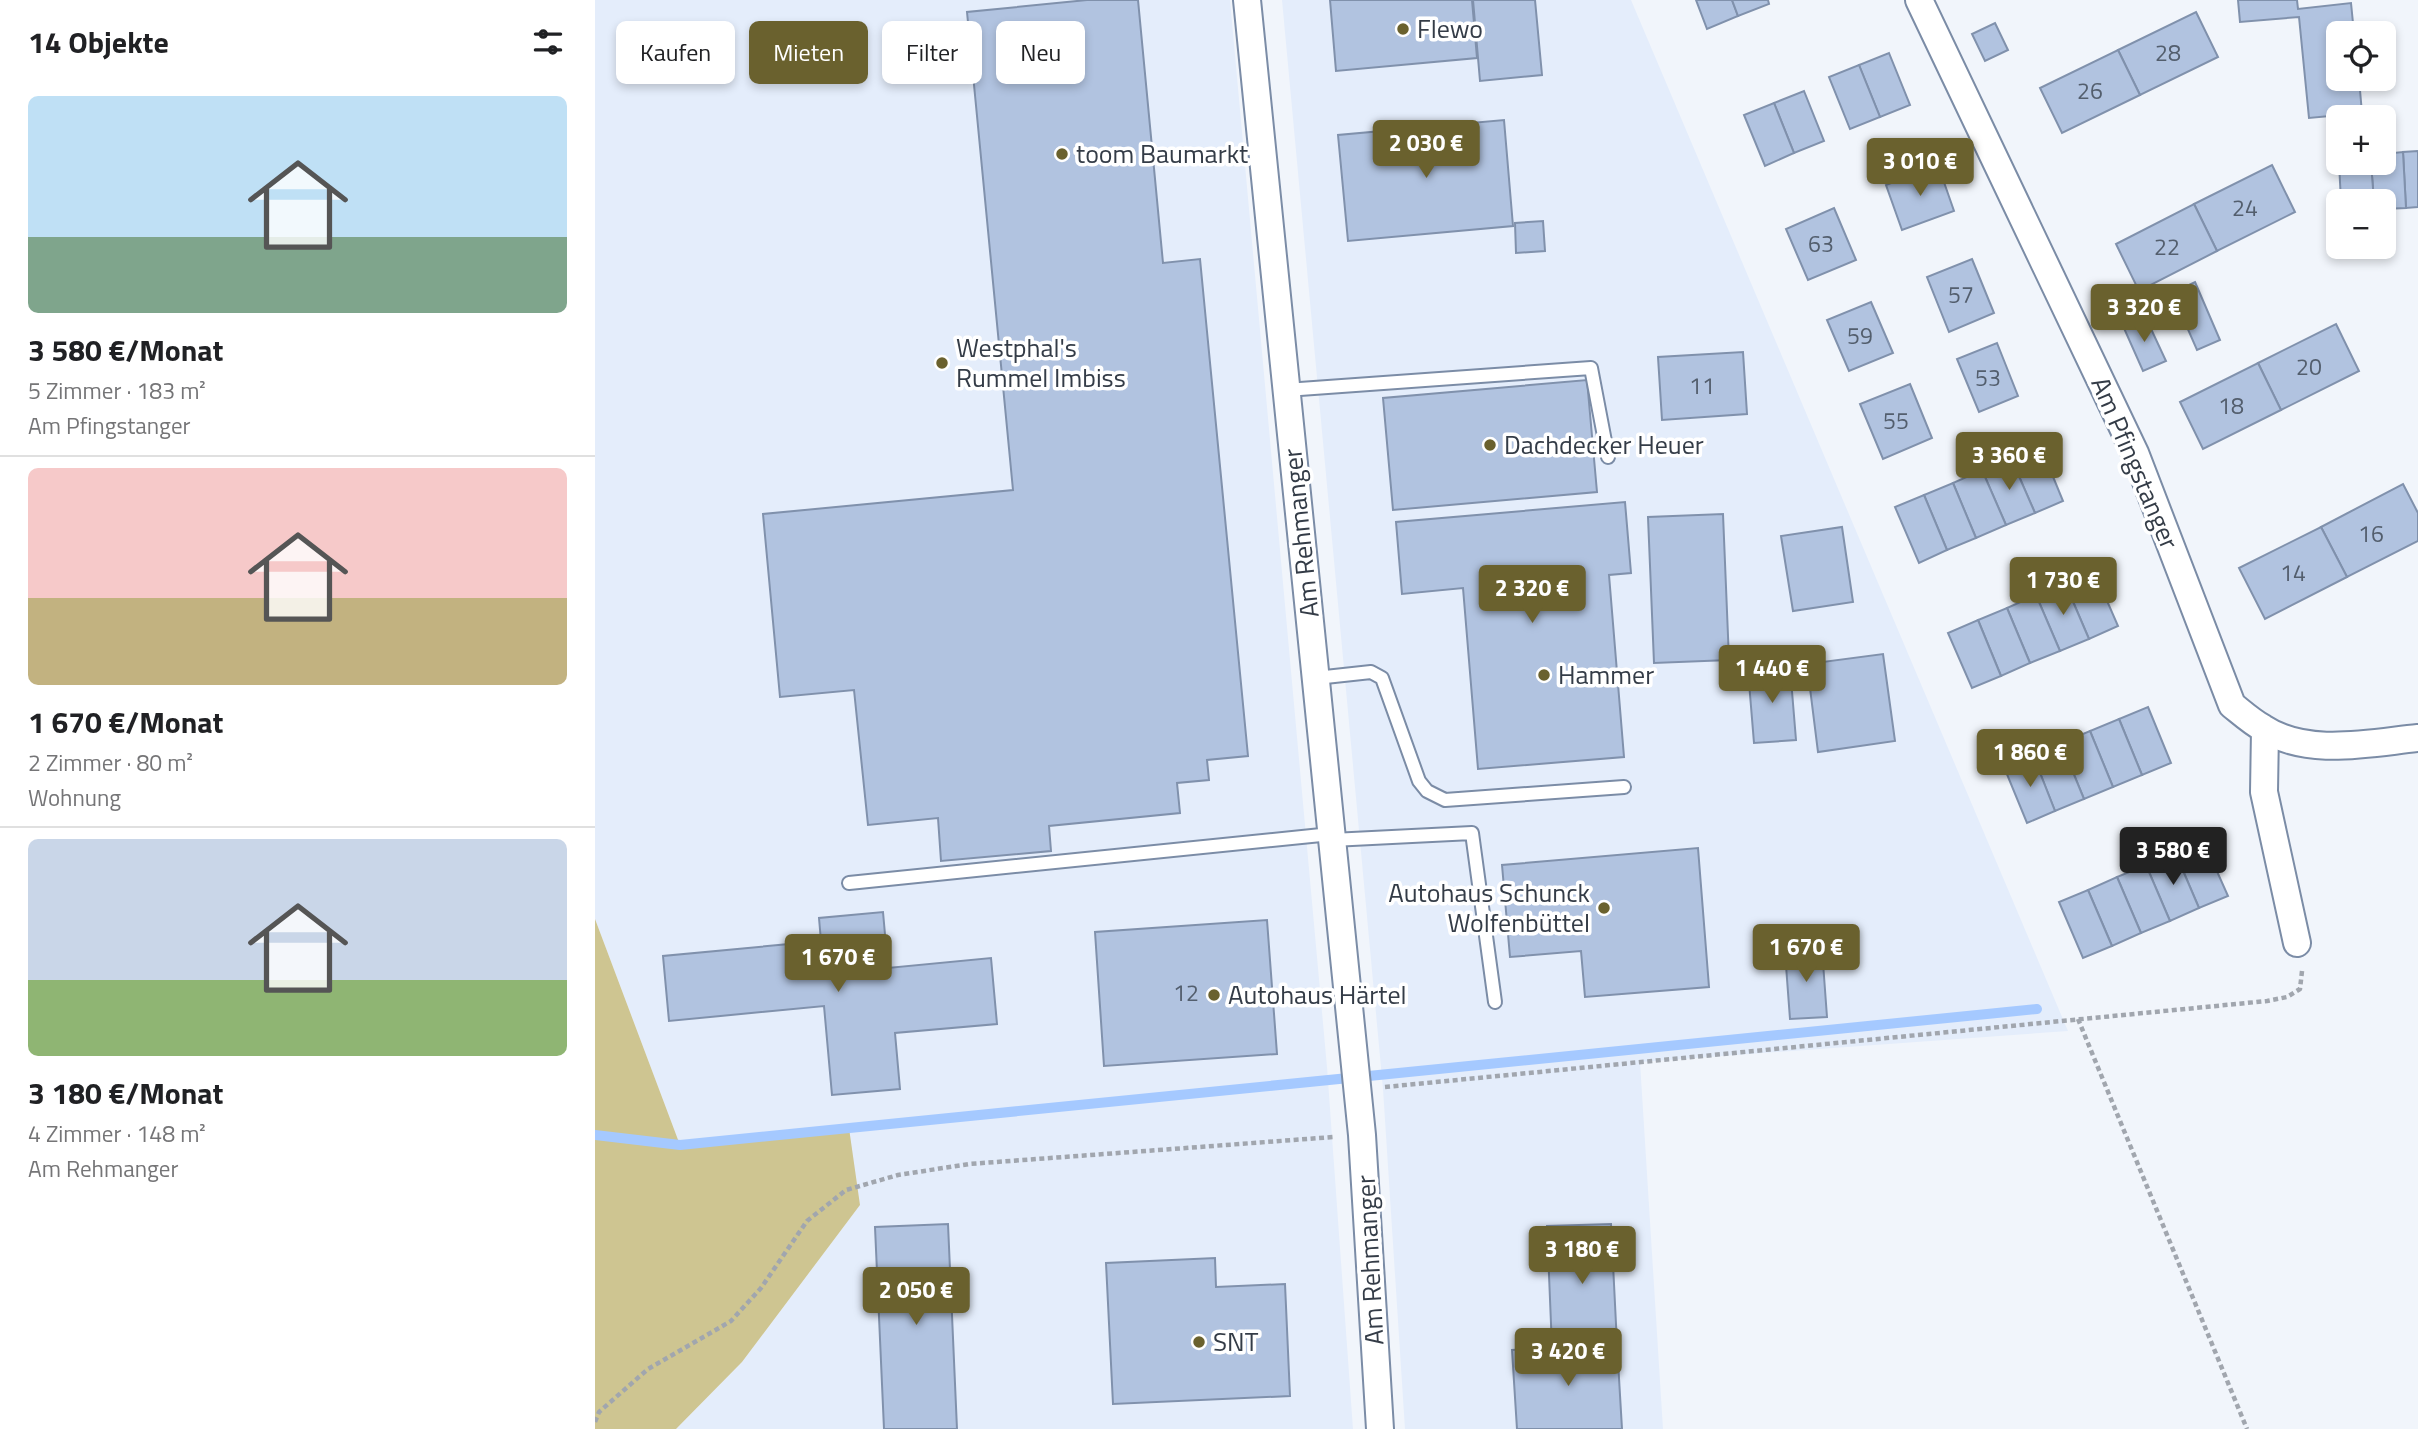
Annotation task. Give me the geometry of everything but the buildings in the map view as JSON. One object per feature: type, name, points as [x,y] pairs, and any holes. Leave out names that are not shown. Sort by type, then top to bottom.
[{"type":"street","name":"Am Rehmanger","points":[[1247,0],[1362,1135],[1380,1429]]},
{"type":"street","name":"Am Pfingstanger","points":[[1919,0],[2135,453],[2232,705],[2265,730],[2302,744],[2347,745],[2418,738]]},
{"type":"street","points":[[2265,730],[2264,792],[2297,943]]},
{"type":"lane","points":[[1286,390],[1591,368],[1608,457]]},
{"type":"lane","points":[[1316,678],[1371,672],[1382,678],[1419,781],[1427,790],[1445,800],[1624,787]]},
{"type":"lane","points":[[849,883],[1332,837],[1472,834],[1495,1002]]},
{"type":"path","points":[[1356,1078],[2078,1018],[2287,997],[2300,989],[2303,966],[2297,943]]},
{"type":"path","points":[[2078,1018],[2247,1429]]},
{"type":"path","points":[[595,1422],[599,1412],[648,1369],[731,1321],[761,1288],[807,1222],[846,1190],[898,1175],[969,1164],[1362,1135]]},
{"type":"shaded area","points":[[595,0],[1230,0],[1327,1067],[1353,1429],[676,1429],[742,1362],[860,1205],[848,1128],[680,1145],[595,919]]},
{"type":"shaded area","points":[[1282,0],[1631,0],[2068,1031],[1640,1062],[1663,1429],[1405,1429],[1383,1089]]},
{"type":"shaded area","points":[[595,919],[680,1145],[849,1128],[860,1205],[742,1362],[676,1429],[595,1429]]},
{"type":"waterway","points":[[595,1135],[680,1145],[2037,1009]]},
{"type":"place","name":"Flewo","points":[[1403,29]]},
{"type":"place","name":"toom Baumarkt","points":[[1062,154]]},
{"type":"place","name":"Westphal's Rummel Imbiss","points":[[942,363]]},
{"type":"place","name":"Dachdecker Heuer","points":[[1490,445]]},
{"type":"place","name":"Hammer","points":[[1544,675]]},
{"type":"place","name":"Autohaus Schunck Wolfenbüttel","points":[[1604,908]]},
{"type":"place","name":"Autohaus Härtel","points":[[1214,995]]},
{"type":"place","name":"SNT","points":[[1199,1342]]}]
